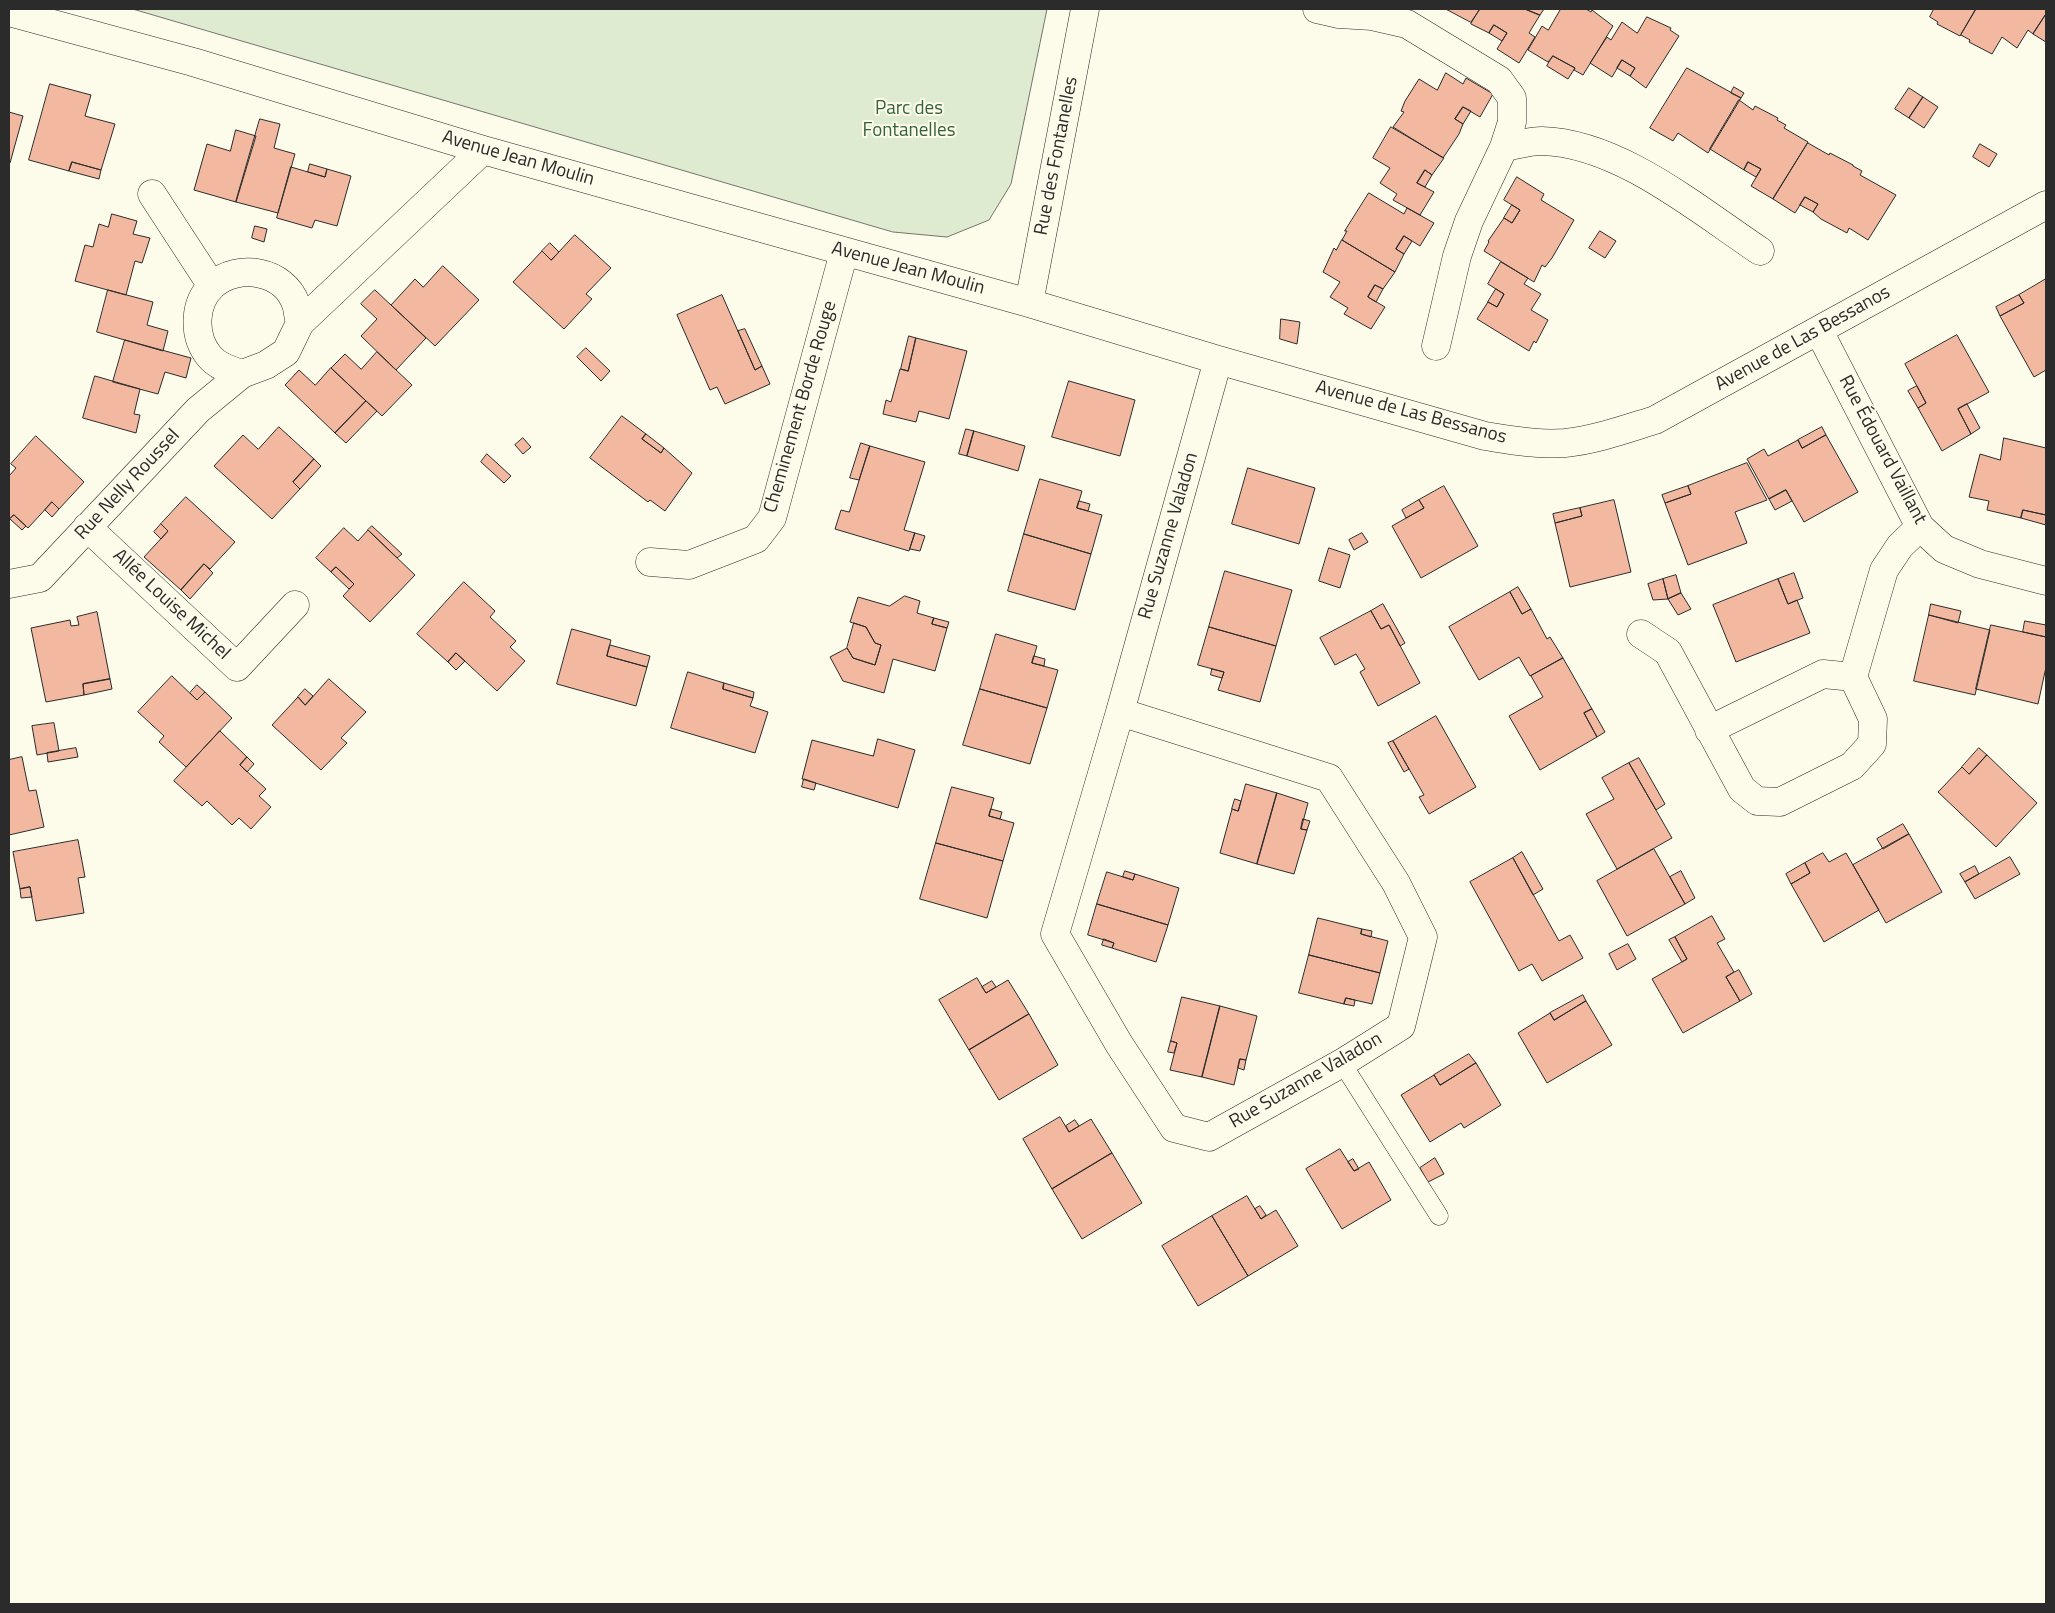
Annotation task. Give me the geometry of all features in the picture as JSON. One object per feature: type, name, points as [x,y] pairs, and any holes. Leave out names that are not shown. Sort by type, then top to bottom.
[{"type":"street","name":"Rue des Fontanelles","points":[[1029,303],[1085,9]]},
{"type":"street","points":[[1317,9],[1339,14],[1372,16],[1407,24],[1499,80],[1512,98],[1512,122],[1504,147],[1469,221],[1457,256],[1436,346]]},
{"type":"street","name":"Avenue Jean Moulin","points":[[9,12],[193,62],[482,150],[1029,303]]},
{"type":"street","points":[[1504,147],[1541,141],[1581,146],[1620,161],[1760,250]]},
{"type":"street","name":"Rue Nelly Roussel","points":[[9,584],[40,578],[198,410],[242,374],[266,366],[286,352],[300,323],[482,150]]},
{"type":"street","points":[[152,194],[212,286]]},
{"type":"street","name":"Avenue de Las Bessanos","points":[[1029,303],[1218,360],[1485,436],[1521,442],[1565,443],[1610,434],[1654,420],[2046,205]]},
{"type":"street","name":"Cheminement Borde Rouge","points":[[650,562],[689,566],[756,538],[772,518],[844,252]]},
{"type":"street","points":[[242,374],[224,368],[209,356],[200,340],[196,320],[201,302],[212,286],[228,275],[248,271],[268,275],[285,287],[296,303],[300,323]]},
{"type":"street","name":"Rue Édouard Vaillant","points":[[1819,331],[1920,527],[1944,549],[1980,564],[2046,581]]},
{"type":"street","name":"Rue Suzanne Valadon","points":[[1120,712],[1330,778],[1396,883],[1423,937],[1401,1026],[1342,1063],[1209,1137],[1174,1128],[1119,1044],[1055,934],[1120,712],[1218,360]]},
{"type":"street","name":"Allée Louise Michel","points":[[87,527],[237,667],[295,605]]},
{"type":"street","points":[[1641,634],[1668,652],[1742,789],[1757,800],[1780,802],[1852,766],[1872,744],[1873,719],[1852,677],[1884,570],[1900,546],[1920,527]]},
{"type":"street","points":[[1709,730],[1823,674],[1852,677]]},
{"type":"lane","points":[[1342,1063],[1439,1216]]},
{"type":"green space","name":"Parc des Fontanelles","points":[[133,9],[1047,9],[1011,184],[989,220],[947,237],[893,232]]},
{"type":"building","points":[[1446,9],[1480,9],[1471,22]]},
{"type":"building","points":[[1480,9],[1525,9],[1540,15],[1529,33],[1535,37],[1519,63],[1497,49],[1507,33],[1494,25],[1489,33],[1471,24]]},
{"type":"building","points":[[1525,9],[1544,9],[1540,15]]},
{"type":"building","points":[[1561,9],[1586,9],[1591,12],[1592,10],[1613,26],[1583,75],[1574,70],[1575,68],[1553,56],[1548,62],[1528,50],[1542,26],[1548,30]]},
{"type":"building","points":[[1934,9],[1976,9],[1960,36],[1937,24],[1938,22],[1930,17]]},
{"type":"building","points":[[1976,9],[2046,9],[2046,14],[2033,34],[2028,30],[2017,48],[2002,37],[1992,54],[1969,42],[1970,40],[1961,35]]},
{"type":"building","points":[[2046,14],[2046,42],[2033,34]]},
{"type":"building","points":[[1647,17],[1671,28],[1670,30],[1679,36],[1646,88],[1630,76],[1635,68],[1622,60],[1612,77],[1590,63],[1607,37],[1611,40],[1622,22],[1637,33]]},
{"type":"building","points":[[1494,25],[1507,33],[1502,41],[1489,33]]},
{"type":"building","points":[[1553,56],[1575,68],[1568,79],[1547,66]]},
{"type":"building","points":[[1622,60],[1635,68],[1630,76],[1617,68]]},
{"type":"building","points":[[1687,68],[1741,98],[1708,153],[1678,133],[1673,141],[1650,128]]},
{"type":"building","points":[[1446,73],[1463,84],[1466,78],[1493,94],[1480,117],[1463,107],[1455,119],[1463,124],[1459,134],[1443,158],[1393,127],[1404,112],[1401,111],[1405,101],[1419,79],[1437,90]]},
{"type":"building","points":[[50,84],[91,95],[85,116],[115,124],[101,170],[72,162],[69,171],[29,160]]},
{"type":"building","points":[[1734,87],[1744,93],[1741,98],[1731,93]]},
{"type":"building","points":[[1909,88],[1923,97],[1909,118],[1895,109]]},
{"type":"building","points":[[1923,97],[1938,107],[1924,128],[1909,118]]},
{"type":"building","points":[[1739,100],[1753,110],[1755,106],[1778,118],[1777,120],[1786,125],[1784,128],[1808,142],[1773,199],[1751,186],[1761,169],[1748,162],[1744,170],[1710,149]]},
{"type":"building","points":[[1463,107],[1471,111],[1463,124],[1455,119]]},
{"type":"building","points":[[9,112],[23,116],[10,163],[9,163]]},
{"type":"building","points":[[260,119],[280,124],[274,148],[295,154],[278,213],[236,202]]},
{"type":"building","points":[[1391,127],[1444,158],[1432,175],[1425,170],[1417,183],[1434,192],[1420,215],[1393,200],[1397,194],[1380,183],[1390,168],[1373,158]]},
{"type":"building","points":[[236,130],[256,136],[236,202],[194,190],[207,144],[230,151]]},
{"type":"building","points":[[1808,143],[1829,155],[1830,153],[1853,165],[1862,171],[1860,175],[1896,195],[1868,240],[1849,228],[1847,233],[1821,219],[1813,212],[1818,204],[1805,197],[1795,213],[1773,199]]},
{"type":"building","points":[[1980,144],[1997,154],[1989,167],[1973,157]]},
{"type":"building","points":[[72,162],[101,170],[99,179],[69,171]]},
{"type":"building","points":[[1748,162],[1761,169],[1756,177],[1744,170]]},
{"type":"building","points":[[310,164],[327,169],[325,177],[308,172]]},
{"type":"building","points":[[291,167],[325,177],[327,169],[351,176],[337,226],[315,220],[312,228],[277,218]]},
{"type":"building","points":[[1425,170],[1432,175],[1425,187],[1417,183]]},
{"type":"building","points":[[1517,177],[1544,194],[1541,200],[1574,220],[1552,258],[1545,267],[1542,265],[1534,282],[1484,251],[1488,241],[1504,218],[1512,223],[1520,210],[1504,200]]},
{"type":"building","points":[[1369,193],[1404,214],[1407,208],[1434,223],[1420,246],[1404,236],[1396,249],[1404,254],[1395,272],[1342,240],[1347,231],[1345,231]]},
{"type":"building","points":[[1805,197],[1818,204],[1813,212],[1800,205]]},
{"type":"building","points":[[1512,205],[1520,210],[1512,223],[1504,218]]},
{"type":"building","points":[[112,214],[137,221],[133,234],[150,238],[142,263],[135,261],[126,295],[75,281],[85,245],[93,247],[99,224],[108,227]]},
{"type":"building","points":[[255,226],[267,229],[264,242],[252,238]]},
{"type":"building","points":[[1600,231],[1616,241],[1605,258],[1589,248]]},
{"type":"building","points":[[575,235],[611,268],[586,294],[592,299],[564,329],[513,282],[542,251],[551,260]]},
{"type":"building","points":[[1404,236],[1412,241],[1404,254],[1396,249]]},
{"type":"building","points":[[1342,240],[1395,272],[1383,289],[1375,285],[1368,297],[1385,307],[1371,329],[1344,314],[1348,308],[1330,297],[1340,282],[1323,272],[1334,248],[1336,250]]},
{"type":"building","points":[[550,243],[559,252],[551,260],[542,251]]},
{"type":"building","points":[[1501,262],[1528,278],[1524,284],[1541,294],[1531,310],[1548,320],[1536,343],[1534,341],[1529,351],[1477,319],[1488,302],[1497,307],[1504,294],[1488,284]]},
{"type":"building","points":[[443,266],[479,300],[435,346],[391,305],[415,279],[423,287]]},
{"type":"building","points":[[2046,279],[2046,370],[2034,377],[2000,316],[2024,303],[2019,295]]},
{"type":"building","points":[[1375,285],[1383,289],[1376,302],[1368,297]]},
{"type":"building","points":[[1496,289],[1504,294],[1497,307],[1488,302]]},
{"type":"building","points":[[108,290],[153,302],[147,325],[168,331],[163,351],[97,332]]},
{"type":"building","points":[[375,290],[426,338],[396,370],[361,336],[377,319],[361,304]]},
{"type":"building","points":[[722,295],[755,370],[762,366],[770,384],[725,404],[717,387],[710,390],[677,315]]},
{"type":"building","points":[[2019,295],[2024,303],[2000,316],[1996,307]]},
{"type":"building","points":[[1281,319],[1300,322],[1297,344],[1280,339]]},
{"type":"building","points":[[745,329],[762,366],[755,370],[738,331]]},
{"type":"building","points":[[1957,335],[1989,392],[1958,409],[1971,434],[1942,451],[1918,408],[1926,403],[1905,364]]},
{"type":"building","points":[[909,336],[916,338],[908,371],[901,369]]},
{"type":"building","points":[[916,338],[967,351],[949,419],[919,411],[916,422],[883,414],[886,400],[891,402],[900,369],[908,371]]},
{"type":"building","points":[[125,340],[191,358],[186,378],[165,372],[158,394],[113,382]]},
{"type":"building","points":[[586,348],[610,371],[601,381],[577,357]]},
{"type":"building","points":[[377,352],[412,385],[382,416],[331,368],[345,354],[361,369]]},
{"type":"building","points":[[331,368],[366,401],[335,433],[285,385],[299,370],[315,385]]},
{"type":"building","points":[[95,376],[140,389],[134,414],[140,415],[136,433],[83,418]]},
{"type":"building","points":[[1069,381],[1135,400],[1120,456],[1052,437]]},
{"type":"building","points":[[1917,386],[1926,403],[1918,408],[1908,391]]},
{"type":"building","points":[[366,401],[377,411],[346,443],[335,433]]},
{"type":"building","points":[[1967,404],[1980,428],[1971,434],[1958,409]]},
{"type":"building","points":[[622,416],[646,434],[642,439],[661,453],[664,448],[692,473],[665,511],[650,500],[648,502],[590,458]]},
{"type":"building","points":[[279,427],[314,459],[293,482],[300,489],[272,519],[214,466],[243,435],[258,449]]},
{"type":"building","points":[[1822,427],[1826,435],[1802,448],[1798,440]]},
{"type":"building","points":[[966,429],[974,431],[967,456],[959,454]]},
{"type":"building","points":[[974,431],[1025,446],[1018,471],[967,456]]},
{"type":"building","points":[[646,434],[664,448],[661,453],[642,439]]},
{"type":"building","points":[[1826,435],[1858,492],[1804,522],[1786,490],[1769,499],[1747,459],[1764,449],[1768,456],[1798,440],[1802,448]]},
{"type":"building","points":[[36,436],[84,482],[59,509],[52,502],[28,528],[14,515],[9,519],[9,476],[16,468],[11,464]]},
{"type":"building","points":[[523,438],[531,447],[523,454],[515,445]]},
{"type":"building","points":[[2004,438],[2046,448],[2046,515],[2023,510],[2021,518],[1987,510],[1989,501],[1969,497],[1980,454],[2000,460]]},
{"type":"building","points":[[861,443],[870,446],[859,480],[850,478]]},
{"type":"building","points":[[870,446],[925,462],[904,530],[915,533],[909,551],[835,529],[841,510],[849,512]]},
{"type":"building","points":[[487,454],[511,476],[504,483],[481,462]]},
{"type":"building","points":[[314,459],[321,466],[300,489],[293,482]]},
{"type":"building","points":[[1747,463],[1767,500],[1735,512],[1747,543],[1688,565],[1665,503],[1691,494],[1688,486]]},
{"type":"building","points":[[1248,468],[1315,488],[1299,544],[1232,524]]},
{"type":"building","points":[[1040,479],[1082,491],[1077,508],[1102,515],[1091,554],[1024,534]]},
{"type":"building","points":[[1444,486],[1478,546],[1421,578],[1392,526],[1424,508],[1419,500]]},
{"type":"building","points":[[1688,486],[1691,494],[1665,503],[1662,495]]},
{"type":"building","points":[[1786,490],[1792,501],[1775,510],[1769,499]]},
{"type":"building","points":[[186,497],[235,542],[210,569],[204,564],[181,590],[144,557],[168,531],[161,524]]},
{"type":"building","points":[[1419,500],[1424,508],[1406,518],[1402,510]]},
{"type":"building","points":[[1614,500],[1631,572],[1570,587],[1555,523],[1582,516],[1580,508]]},
{"type":"building","points":[[1079,501],[1090,504],[1088,511],[1077,508]]},
{"type":"building","points":[[52,502],[59,509],[52,517],[45,510]]},
{"type":"building","points":[[1580,508],[1582,516],[1555,523],[1553,514]]},
{"type":"building","points":[[2023,510],[2046,515],[2046,525],[2021,518]]},
{"type":"building","points":[[14,515],[26,526],[22,530],[10,519]]},
{"type":"building","points":[[161,524],[168,531],[161,539],[154,532]]},
{"type":"building","points":[[372,526],[402,554],[397,558],[368,530]]},
{"type":"building","points":[[344,528],[358,541],[368,530],[415,575],[370,622],[343,596],[354,584],[336,567],[331,572],[316,558]]},
{"type":"building","points":[[915,533],[925,536],[920,551],[910,549]]},
{"type":"building","points":[[1362,533],[1368,542],[1354,550],[1349,540]]},
{"type":"building","points":[[1024,534],[1091,554],[1075,610],[1008,591]]},
{"type":"building","points":[[1329,548],[1350,555],[1340,588],[1319,581]]},
{"type":"building","points":[[204,564],[213,573],[190,599],[181,590]]},
{"type":"building","points":[[336,567],[354,584],[349,589],[331,572]]},
{"type":"building","points":[[1225,571],[1292,590],[1276,646],[1209,627]]},
{"type":"building","points":[[1794,573],[1803,598],[1788,604],[1778,579]]},
{"type":"building","points":[[1676,575],[1681,593],[1668,599],[1663,579]]},
{"type":"building","points":[[1663,579],[1668,599],[1653,600],[1648,584]]},
{"type":"building","points":[[1778,579],[1788,604],[1797,600],[1810,633],[1736,662],[1713,605]]},
{"type":"building","points":[[464,582],[495,611],[490,617],[516,641],[510,647],[525,661],[497,691],[456,653],[448,662],[417,634]]},
{"type":"building","points":[[1518,587],[1531,609],[1522,614],[1510,592]]},
{"type":"building","points":[[1510,592],[1522,614],[1531,609],[1547,639],[1550,637],[1563,658],[1530,676],[1519,657],[1479,680],[1449,627]]},
{"type":"building","points":[[1681,593],[1691,609],[1678,615],[1668,599]]},
{"type":"building","points":[[905,596],[920,601],[917,613],[934,618],[932,624],[947,628],[935,671],[893,659],[884,693],[843,681],[830,657],[847,648],[853,658],[875,665],[881,645],[875,643],[866,627],[850,622],[858,597],[889,606]]},
{"type":"building","points":[[1383,604],[1405,643],[1400,646],[1389,625],[1381,629],[1371,611]]},
{"type":"building","points":[[1931,604],[1961,611],[1958,623],[1929,615]]},
{"type":"building","points":[[1371,611],[1381,629],[1389,625],[1420,683],[1378,706],[1360,672],[1365,669],[1356,654],[1335,665],[1320,638]]},
{"type":"building","points":[[97,612],[110,679],[83,684],[84,695],[46,702],[31,628],[70,620],[71,626],[79,625],[77,617]]},
{"type":"building","points":[[1929,615],[1990,630],[1975,695],[1914,681]]},
{"type":"building","points":[[934,618],[949,622],[947,628],[932,624]]},
{"type":"building","points":[[2025,621],[2046,625],[2046,637],[2023,632]]},
{"type":"building","points":[[854,623],[866,627],[875,643],[881,645],[875,665],[853,658],[847,648]]},
{"type":"building","points":[[1991,625],[2046,637],[2046,667],[2038,704],[1976,689]]},
{"type":"building","points":[[1209,627],[1276,646],[1260,702],[1218,690],[1224,672],[1198,665]]},
{"type":"building","points":[[572,629],[611,640],[607,656],[647,667],[636,706],[557,684]]},
{"type":"building","points":[[996,634],[1037,646],[1032,663],[1058,670],[1047,708],[980,689]]},
{"type":"building","points":[[610,645],[650,656],[647,667],[607,656]]},
{"type":"building","points":[[456,653],[465,661],[456,670],[448,662]]},
{"type":"building","points":[[1034,656],[1045,659],[1044,666],[1032,663]]},
{"type":"building","points":[[1563,658],[1592,709],[1584,713],[1597,737],[1540,770],[1509,716],[1543,697],[1531,676]]},
{"type":"building","points":[[1212,669],[1224,672],[1222,678],[1211,675]]},
{"type":"building","points":[[688,672],[724,683],[723,689],[753,698],[750,706],[768,712],[755,753],[671,728]]},
{"type":"building","points":[[172,676],[197,700],[205,692],[232,718],[186,767],[159,742],[164,736],[138,712]]},
{"type":"building","points":[[110,679],[112,689],[84,695],[83,684]]},
{"type":"building","points":[[329,679],[366,712],[341,738],[347,743],[321,770],[272,725],[298,697],[305,705]]},
{"type":"building","points":[[724,683],[754,692],[753,698],[723,689]]},
{"type":"building","points":[[197,685],[205,692],[197,700],[190,693]]},
{"type":"building","points":[[305,689],[313,696],[305,705],[298,697]]},
{"type":"building","points":[[980,689],[1047,708],[1030,764],[963,745]]},
{"type":"building","points":[[1592,709],[1605,732],[1597,737],[1584,713]]},
{"type":"building","points":[[1436,716],[1476,787],[1429,814],[1419,797],[1424,795],[1393,741]]},
{"type":"building","points":[[54,723],[59,751],[37,755],[32,726]]},
{"type":"building","points":[[220,731],[247,757],[240,765],[266,789],[259,796],[271,807],[251,829],[239,818],[232,825],[207,801],[202,806],[174,781]]},
{"type":"building","points":[[878,739],[915,750],[898,808],[802,779],[812,740],[873,756]]},
{"type":"building","points":[[1393,741],[1409,769],[1404,772],[1388,743]]},
{"type":"building","points":[[76,748],[78,757],[48,762],[47,753]]},
{"type":"building","points":[[1979,748],[1987,755],[1969,774],[1962,767]]},
{"type":"building","points":[[1987,755],[2037,803],[1996,847],[1938,792],[1962,767],[1969,774]]},
{"type":"building","points":[[22,757],[29,791],[36,790],[44,827],[9,835],[9,760]]},
{"type":"building","points":[[247,757],[254,764],[247,772],[240,765]]},
{"type":"building","points":[[1639,758],[1665,804],[1656,810],[1629,763]]},
{"type":"building","points":[[1629,763],[1672,838],[1617,869],[1586,814],[1614,799],[1602,778]]},
{"type":"building","points":[[804,779],[816,783],[814,790],[802,787]]},
{"type":"building","points":[[1246,784],[1277,793],[1257,864],[1220,853],[1232,809],[1238,811]]},
{"type":"building","points":[[952,787],[994,798],[989,816],[1014,823],[1003,861],[936,843]]},
{"type":"building","points":[[1277,793],[1308,803],[1301,829],[1307,830],[1294,874],[1257,864]]},
{"type":"building","points":[[1235,799],[1241,801],[1238,811],[1232,809]]},
{"type":"building","points":[[991,809],[1002,812],[1000,819],[989,816]]},
{"type":"building","points":[[1303,819],[1310,821],[1307,830],[1301,829]]},
{"type":"building","points":[[1903,824],[1909,834],[1883,849],[1877,839]]},
{"type":"building","points":[[1909,834],[1942,892],[1886,923],[1853,865]]},
{"type":"building","points":[[78,840],[85,877],[78,878],[84,913],[36,921],[30,887],[20,889],[13,852]]},
{"type":"building","points":[[936,843],[1003,861],[987,918],[920,899]]},
{"type":"building","points":[[1654,849],[1685,904],[1627,936],[1597,881]]},
{"type":"building","points":[[1522,852],[1543,889],[1533,895],[1513,858]]},
{"type":"building","points":[[1823,853],[1829,862],[1846,853],[1879,910],[1824,942],[1791,884],[1810,873],[1805,863]]},
{"type":"building","points":[[2010,857],[2020,874],[1975,899],[1965,882]]},
{"type":"building","points":[[1513,858],[1559,941],[1570,935],[1583,958],[1542,981],[1532,964],[1519,971],[1470,882]]},
{"type":"building","points":[[1805,863],[1810,873],[1791,884],[1786,874]]},
{"type":"building","points":[[1975,866],[1979,874],[1965,882],[1960,874]]},
{"type":"building","points":[[1125,871],[1135,874],[1133,880],[1123,877]]},
{"type":"building","points":[[1681,871],[1695,898],[1685,904],[1670,877]]},
{"type":"building","points":[[1107,872],[1133,880],[1135,874],[1179,888],[1168,925],[1097,904]]},
{"type":"building","points":[[30,887],[32,897],[21,898],[20,889]]},
{"type":"building","points":[[1097,904],[1168,925],[1156,962],[1112,948],[1114,943],[1088,935]]},
{"type":"building","points":[[1712,916],[1725,939],[1717,943],[1734,972],[1726,977],[1740,1001],[1683,1033],[1652,979],[1687,959],[1675,937]]},
{"type":"building","points":[[1318,918],[1362,929],[1361,934],[1388,941],[1380,973],[1309,955]]},
{"type":"building","points":[[1362,929],[1372,931],[1371,937],[1361,934]]},
{"type":"building","points":[[1675,937],[1687,959],[1682,962],[1669,940]]},
{"type":"building","points":[[1104,939],[1114,943],[1112,948],[1102,945]]},
{"type":"building","points":[[1628,944],[1636,959],[1617,970],[1609,954]]},
{"type":"building","points":[[1309,955],[1380,973],[1372,1004],[1346,998],[1344,1004],[1299,993]]},
{"type":"building","points":[[1739,970],[1752,994],[1740,1001],[1726,977]]},
{"type":"building","points":[[977,978],[986,993],[1008,980],[1029,1014],[969,1050],[939,1000]]},
{"type":"building","points":[[992,981],[996,987],[986,993],[982,987]]},
{"type":"building","points":[[1583,995],[1586,1001],[1554,1020],[1550,1013]]},
{"type":"building","points":[[1182,997],[1220,1006],[1202,1077],[1170,1070],[1177,1043],[1171,1041]]},
{"type":"building","points":[[1346,998],[1355,1000],[1354,1006],[1344,1004]]},
{"type":"building","points":[[1586,1001],[1612,1045],[1547,1083],[1518,1033],[1550,1013],[1554,1020]]},
{"type":"building","points":[[1220,1006],[1257,1016],[1246,1060],[1240,1059],[1234,1085],[1202,1077]]},
{"type":"building","points":[[1029,1014],[1058,1065],[999,1100],[969,1050]]},
{"type":"building","points":[[1171,1041],[1177,1043],[1174,1053],[1168,1052]]},
{"type":"building","points":[[1469,1054],[1476,1063],[1440,1085],[1434,1075]]},
{"type":"building","points":[[1240,1059],[1246,1060],[1244,1070],[1238,1068]]},
{"type":"building","points":[[1476,1063],[1501,1105],[1464,1128],[1461,1123],[1430,1142],[1401,1095],[1434,1075],[1440,1085]]},
{"type":"building","points":[[1060,1117],[1069,1132],[1091,1119],[1112,1153],[1052,1189],[1023,1139]]},
{"type":"building","points":[[1075,1120],[1079,1126],[1069,1132],[1066,1126]]},
{"type":"building","points":[[1340,1149],[1354,1171],[1369,1162],[1391,1200],[1342,1229],[1306,1169]]},
{"type":"building","points":[[1112,1153],[1142,1203],[1082,1239],[1052,1189]]},
{"type":"building","points":[[1435,1158],[1444,1174],[1428,1182],[1420,1168]]},
{"type":"building","points":[[1353,1159],[1359,1169],[1354,1171],[1348,1162]]},
{"type":"building","points":[[1247,1196],[1261,1219],[1276,1210],[1298,1246],[1248,1276],[1212,1216]]},
{"type":"building","points":[[1260,1206],[1266,1215],[1261,1219],[1255,1209]]},
{"type":"building","points":[[1212,1216],[1248,1276],[1198,1306],[1162,1246]]}]
